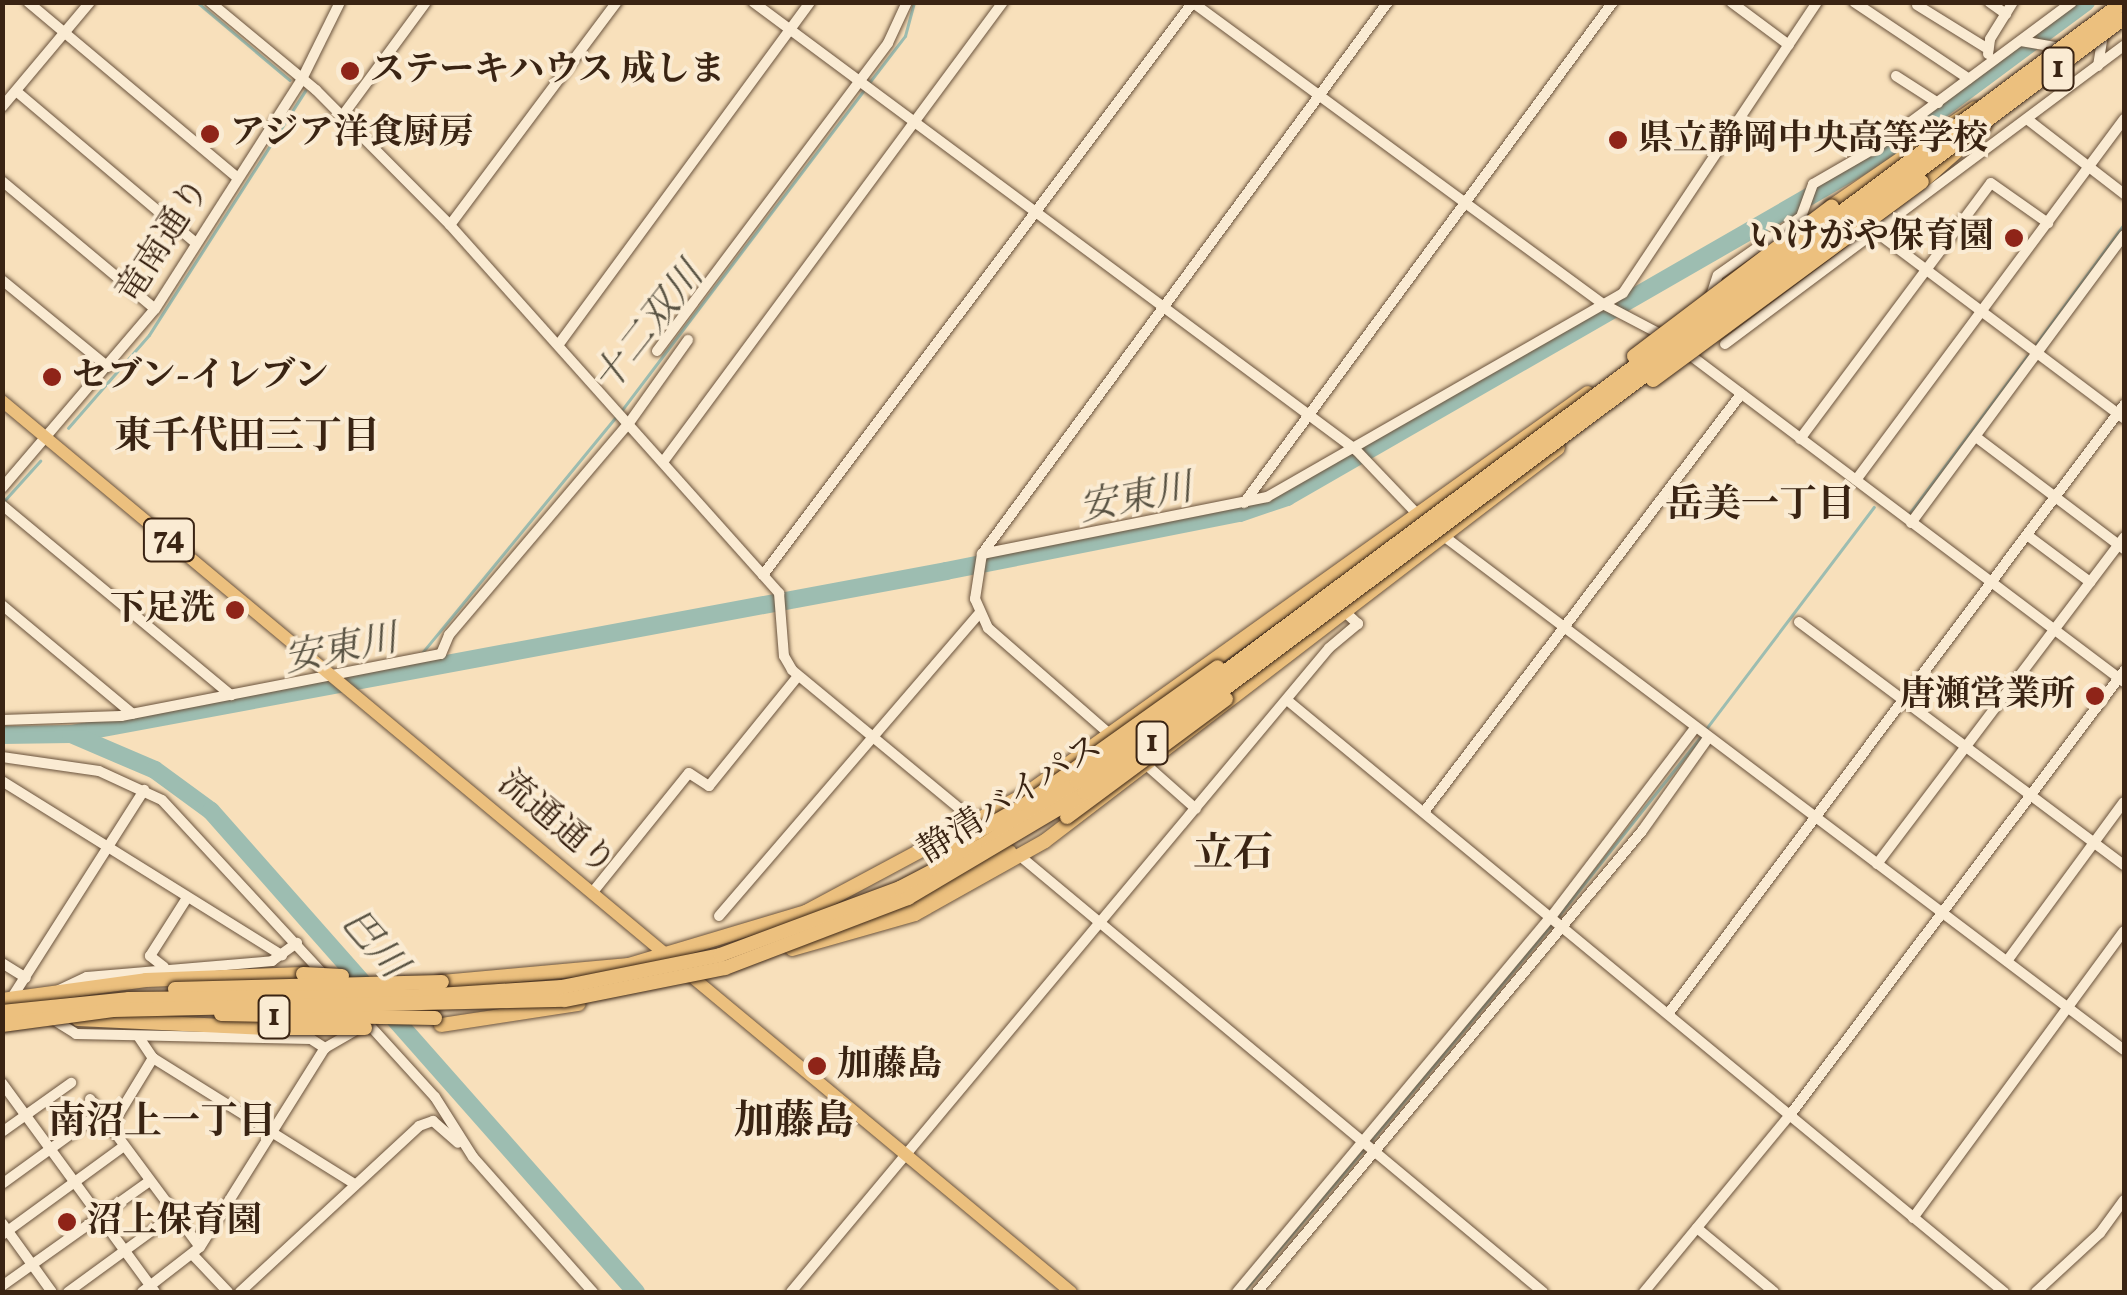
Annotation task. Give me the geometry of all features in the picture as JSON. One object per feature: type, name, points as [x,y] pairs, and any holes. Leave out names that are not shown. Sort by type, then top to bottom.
[{"type":"highway","name":"1","points":[[806,912],[977,823],[1110,734],[1709,308],[2122,2]]},
{"type":"highway","name":"静清バイパス","points":[[2,1012],[75,1003],[522,991],[671,968],[802,929],[988,842],[1357,574],[2122,2]]},
{"type":"highway","name":"1","points":[[2,1027],[54,1020],[267,1028],[511,1018],[696,979],[914,914],[1020,856],[1149,767],[1683,350],[2103,40],[2124,18]]},
{"type":"highway","name":"静清バイパス","points":[[2,1027],[113,1010],[506,1005],[607,994],[741,963],[877,913],[994,853],[1290,641],[2124,18]]},
{"type":"highway","name":"1","points":[[1563,420],[1658,336],[1948,121],[1984,104]]},
{"type":"highway","name":"1","points":[[1512,475],[1736,322],[1922,182],[1992,119]]},
{"type":"highway","name":"1","points":[[7,999],[58,990],[303,974],[442,982],[585,973],[668,956],[806,912],[949,848],[1023,806],[1357,574]]},
{"type":"highway","name":"1","points":[[808,944],[882,917],[1041,834],[1200,721],[1290,641]]},
{"type":"highway","points":[[75,1003],[195,986],[442,982]]},
{"type":"highway","name":"1","points":[[113,1010],[438,1022]]},
{"type":"main road","name":"流通通り","points":[[2,401],[1072,1292]]},
{"type":"street","points":[[28,2],[238,178]]},
{"type":"street","points":[[2,107],[90,2]]},
{"type":"street","points":[[210,2],[343,116],[450,225],[779,593],[784,614],[784,656],[798,676],[977,823]]},
{"type":"street","name":"竜南通り","points":[[2,488],[155,309],[302,79],[340,2]]},
{"type":"street","points":[[343,116],[426,2]]},
{"type":"street","points":[[450,225],[617,2]]},
{"type":"street","points":[[753,2],[1356,450],[1418,516],[1561,628],[2124,1050]]},
{"type":"street","points":[[559,344],[810,2]]},
{"type":"street","points":[[657,351],[860,81],[907,2]]},
{"type":"street","points":[[663,462],[1003,2]]},
{"type":"street","points":[[1196,810],[1003,643],[980,614],[976,574],[982,554],[1388,2]]},
{"type":"street","points":[[1244,504],[1613,2]]},
{"type":"street","points":[[1731,2],[1789,45]]},
{"type":"street","points":[[982,554],[1244,504],[1303,482],[1603,304],[1634,281],[1814,7],[1800,2]]},
{"type":"street","points":[[1854,2],[1969,79]]},
{"type":"street","points":[[1989,2],[2006,14]]},
{"type":"street","points":[[1988,64],[1988,50],[2014,2]]},
{"type":"street","points":[[1709,308],[1712,282],[1797,222],[1813,184],[1938,102],[2072,2]]},
{"type":"street","points":[[763,576],[1193,3],[1603,304],[1667,338],[2054,630],[2123,677],[1790,1115],[1644,1292]]},
{"type":"street","points":[[1917,5],[1988,50]]},
{"type":"street","points":[[1724,344],[2121,49],[2103,40],[2098,66]]},
{"type":"street","points":[[2021,41],[2060,48]]},
{"type":"street","points":[[1896,76],[1938,102]]},
{"type":"street","points":[[16,91],[196,243]]},
{"type":"street","points":[[1856,480],[2124,119]]},
{"type":"street","points":[[2027,120],[2124,194]]},
{"type":"street","points":[[2,182],[155,309]]},
{"type":"street","points":[[1800,439],[1991,182],[2048,223]]},
{"type":"street","points":[[1668,1014],[2054,496],[2122,412],[1876,232]]},
{"type":"street","points":[[1912,522],[2124,236]]},
{"type":"street","points":[[2,280],[108,367]]},
{"type":"street","points":[[1748,301],[1766,313]]},
{"type":"street","points":[[667,336],[672,363]]},
{"type":"street","points":[[2,720],[132,714],[334,677],[406,656],[431,658],[688,340]]},
{"type":"street","points":[[1424,812],[1741,394]]},
{"type":"street","points":[[1876,864],[2123,543],[1976,437]]},
{"type":"street","points":[[2,506],[231,695]]},
{"type":"street","points":[[2027,535],[2090,582]]},
{"type":"street","points":[[4,608],[132,714]]},
{"type":"street","points":[[791,1292],[1329,648],[1358,624],[1346,612]]},
{"type":"street","points":[[719,916],[980,614]]},
{"type":"street","points":[[1799,622],[2124,865]]},
{"type":"street","points":[[592,893],[690,773],[708,786],[798,676]]},
{"type":"street","points":[[1288,700],[2004,1292]]},
{"type":"street","points":[[1237,1292],[1551,917],[1696,728]]},
{"type":"street","points":[[1258,1292],[1563,927],[1708,738]]},
{"type":"street","points":[[2,757],[65,762],[144,790],[186,820],[435,1097],[472,1158]]},
{"type":"street","points":[[2,781],[282,954]]},
{"type":"street","points":[[2,1012],[144,790]]},
{"type":"street","points":[[2007,961],[2124,802]]},
{"type":"street","points":[[1020,856],[1361,1145],[1543,1292]]},
{"type":"street","points":[[164,968],[150,956],[187,898]]},
{"type":"street","points":[[1913,1218],[2124,931]]},
{"type":"street","points":[[58,990],[87,977],[272,961],[297,943]]},
{"type":"street","points":[[2,963],[26,978]]},
{"type":"street","points":[[54,1020],[76,1034],[311,1039],[325,1048]]},
{"type":"street","points":[[2,1083],[125,1251],[149,1290],[197,1251],[325,1048],[370,1027]]},
{"type":"street","points":[[138,1036],[153,1058],[356,1184]]},
{"type":"street","points":[[110,1127],[153,1058]]},
{"type":"street","points":[[2,1132],[71,1083]]},
{"type":"street","points":[[90,1099],[228,1292]]},
{"type":"street","points":[[2,1184],[100,1113]]},
{"type":"street","points":[[240,1292],[428,1122],[439,1124],[472,1158],[593,1292]]},
{"type":"street","points":[[52,1292],[4,1230],[124,1146]]},
{"type":"street","points":[[2,1286],[150,1181]]},
{"type":"street","points":[[2036,1292],[2100,1233],[2124,1200]]},
{"type":"street","points":[[68,1292],[175,1214]]},
{"type":"street","points":[[1697,1228],[1774,1292]]},
{"type":"waterway","points":[[197,2],[290,80]]},
{"type":"waterway","name":"十二双川","points":[[869,83],[905,36],[914,2]]},
{"type":"waterway","name":"安東川","points":[[71,734],[946,571],[1240,513],[1287,497],[1876,158],[2086,2]]},
{"type":"waterway","name":"十二双川","points":[[622,410],[865,89]]},
{"type":"waterway","points":[[68,428],[149,335],[305,91]]},
{"type":"waterway","points":[[2036,344],[2124,224]]},
{"type":"waterway","points":[[1909,514],[2027,356]]},
{"type":"waterway","name":"十二双川","points":[[422,653],[617,416]]},
{"type":"waterway","points":[[4,501],[40,461]]},
{"type":"waterway","points":[[1706,729],[1874,507]]},
{"type":"waterway","name":"十二双川","points":[[404,673],[413,663]]},
{"type":"waterway","name":"巴川","points":[[2,735],[71,734],[155,770],[211,811],[636,1292]]},
{"type":"waterway","points":[[1557,918],[1701,736]]},
{"type":"waterway","points":[[1368,1144],[1552,924]]},
{"type":"waterway","points":[[1243,1292],[1363,1150]]},
{"type":"place","name":"ステーキハウス 成しま","points":[[350,71]]},
{"type":"place","name":"アジア洋食厨房","points":[[210,134]]},
{"type":"place","name":"県立静岡中央高等学校","points":[[1618,140]]},
{"type":"place","name":"いけがや保育園","points":[[2014,238]]},
{"type":"place","name":"セブン-イレブン","points":[[52,377]]},
{"type":"place","name":"下足洗","points":[[235,610]]},
{"type":"place","name":"唐瀬営業所","points":[[2095,696]]},
{"type":"place","name":"加藤島","points":[[817,1066]]},
{"type":"place","name":"沼上保育園","points":[[67,1222]]},
{"type":"district","name":"東千代田三丁目","points":[[247,439]]},
{"type":"district","name":"岳美一丁目","points":[[1760,507]]},
{"type":"district","name":"立石","points":[[1233,855]]},
{"type":"district","name":"加藤島","points":[[794,1123]]},
{"type":"district","name":"南沼上一丁目","points":[[162,1124]]}]
